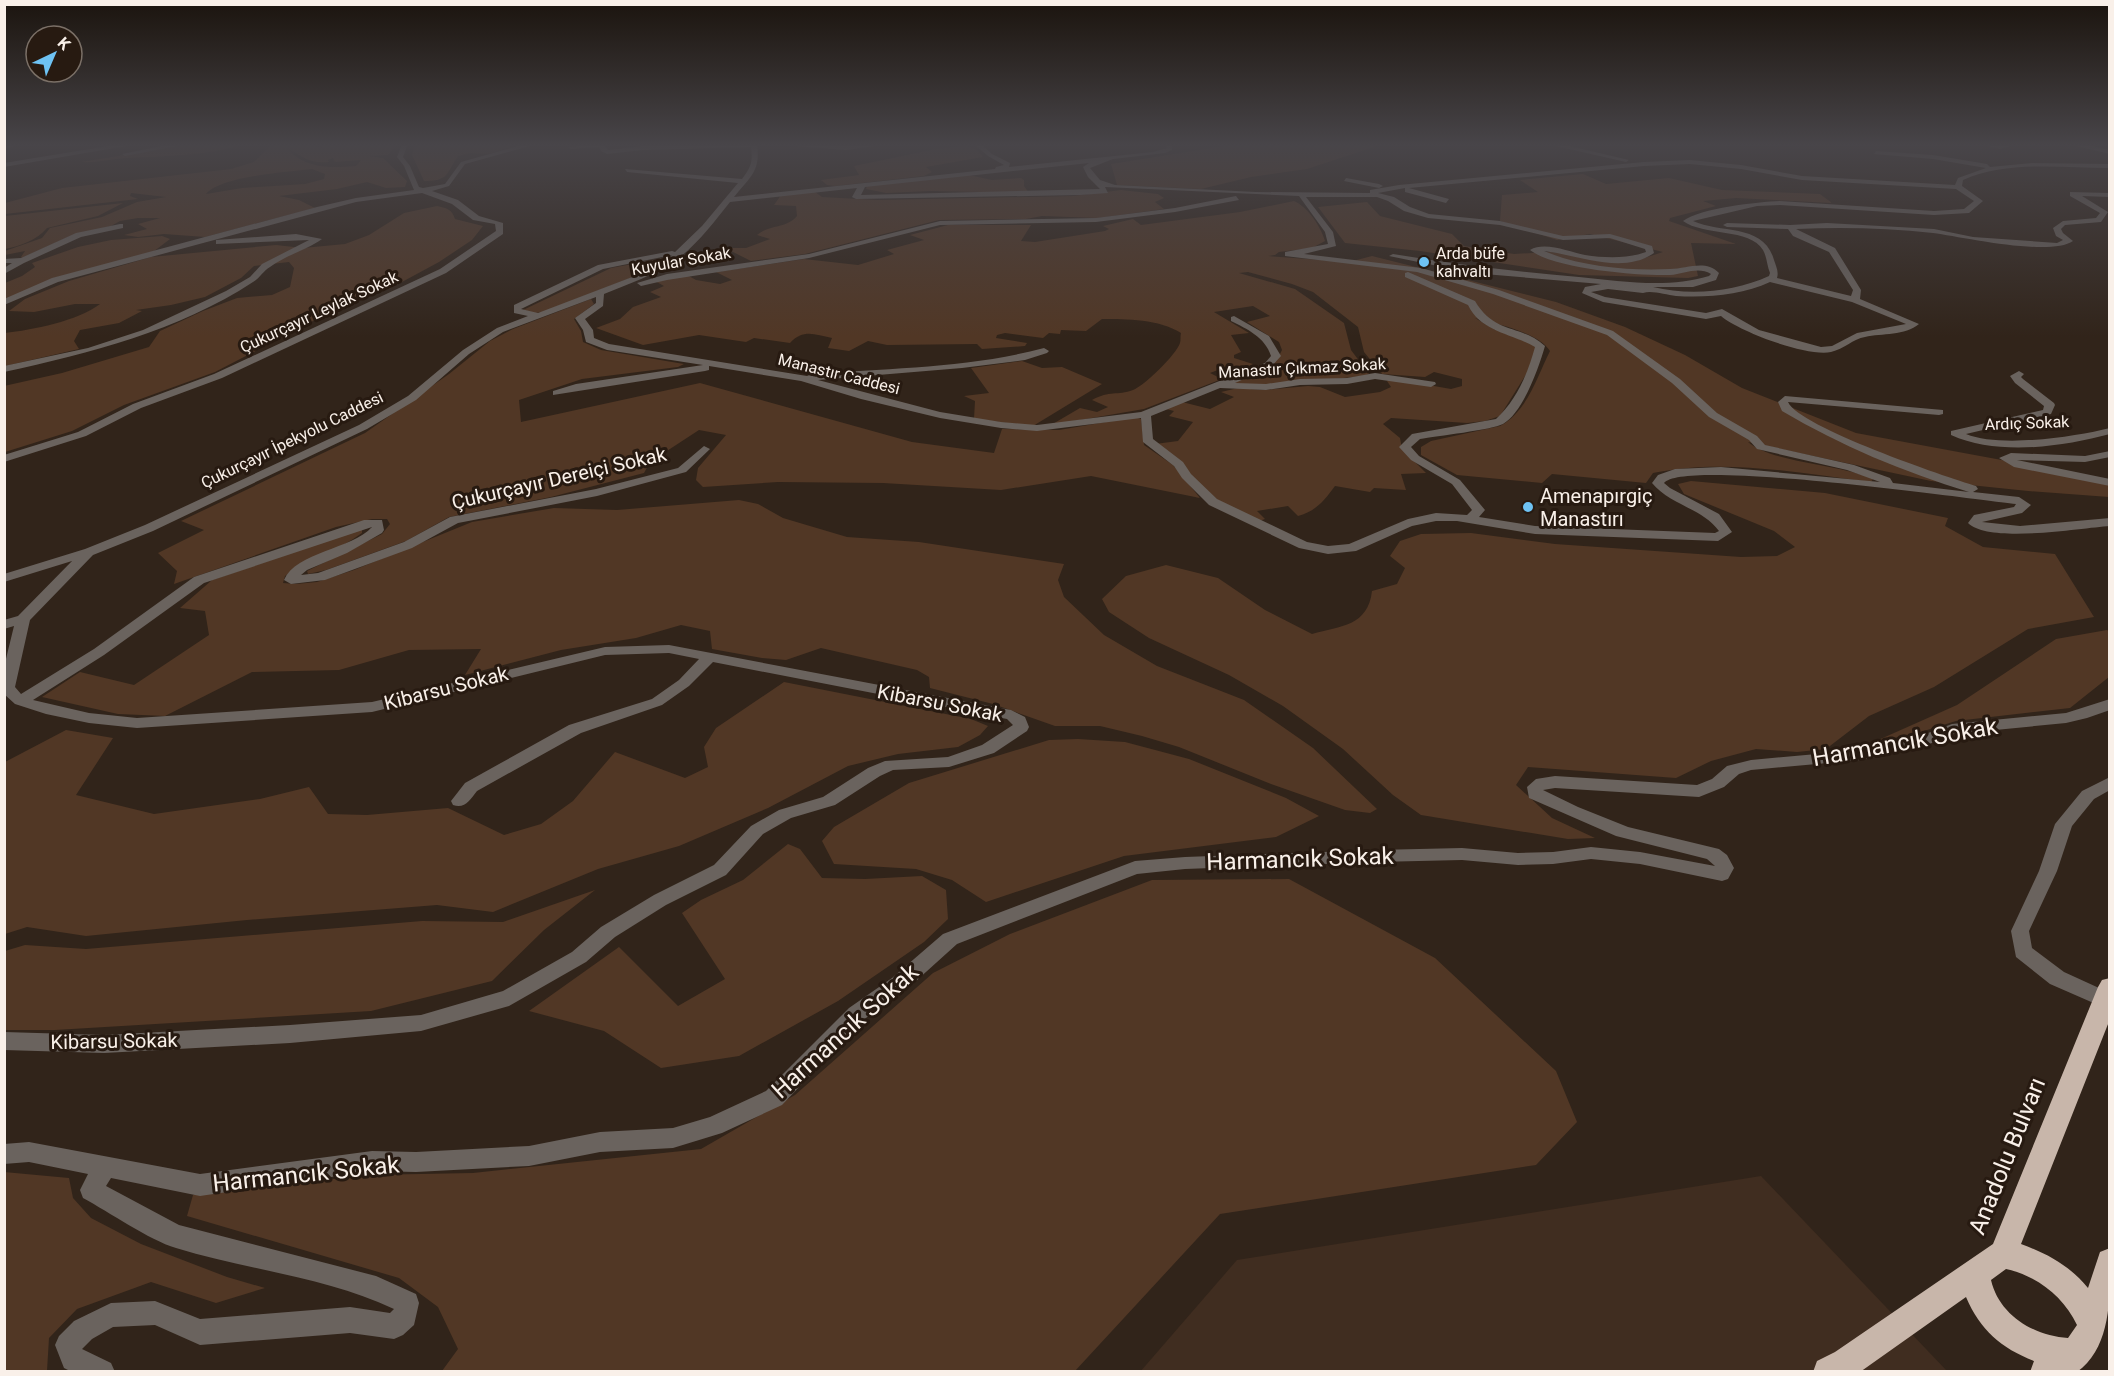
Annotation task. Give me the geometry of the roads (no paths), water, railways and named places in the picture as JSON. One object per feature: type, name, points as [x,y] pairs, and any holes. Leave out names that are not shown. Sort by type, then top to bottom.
[{"type":"highway","name":"Anadolu Bulvarı","points":[[1828,1371],[1846,1363],[2003,1254],[2107,993]]},
{"type":"highway","points":[[2003,1254],[2038,1264],[2057,1276],[2073,1291],[2085,1308],[2092,1324]]},
{"type":"highway","points":[[2044,1371],[2074,1354],[2092,1324],[2109,1262]]},
{"type":"highway","points":[[1975,1274],[1977,1288],[1985,1306],[1999,1323],[2017,1338],[2048,1352],[2074,1354]]},
{"type":"street","points":[[4,302],[55,280],[325,208]]},
{"type":"street","name":"Çukurçayır Leylak Sokak","points":[[4,459],[82,434],[137,406],[218,376],[443,270],[500,232],[499,223],[476,218],[463,208]]},
{"type":"street","name":"Çukurçayır İpekyolu Caddesi","points":[[4,578],[88,553],[149,528],[363,427],[412,398],[466,352],[500,330],[643,276],[681,251],[721,208]]},
{"type":"street","name":"Kuyular Sokak","points":[[600,292],[667,276],[809,256],[940,223],[1096,220],[1178,208]]},
{"type":"street","points":[[1311,208],[1327,230],[1333,241],[1332,246],[1288,254],[1418,270],[1477,286],[1610,333],[1676,381],[1713,415],[1753,438],[1761,447],[1868,472],[1886,480],[1887,483],[1883,486]]},
{"type":"street","points":[[1406,208],[1428,216],[1500,223],[1563,238],[1611,236],[1649,248],[1650,253],[1619,259],[1583,256],[1545,249],[1534,250],[1554,257],[1584,263],[1662,272],[1704,268],[1715,273],[1713,278],[1693,284],[1640,285],[1644,288]]},
{"type":"street","points":[[1688,220],[1739,208]]},
{"type":"street","points":[[1871,208],[1934,213],[1966,211],[1970,208]]},
{"type":"street","points":[[1688,220],[1705,224],[1790,227],[1827,225],[1934,231],[1973,239],[2066,244],[2069,241],[2059,234],[2057,228],[2063,223],[2095,221],[2106,214]]},
{"type":"street","points":[[1688,220],[1691,224],[1742,235],[1761,243],[1766,249],[1774,273],[1770,279]]},
{"type":"street","points":[[4,272],[21,261],[79,235],[120,226]]},
{"type":"street","points":[[1790,227],[1796,234],[1832,250],[1857,290],[1855,300]]},
{"type":"street","points":[[4,369],[90,350],[146,332],[229,293],[253,279],[265,266],[294,249],[318,239],[308,236],[232,242],[206,240]]},
{"type":"street","points":[[536,315],[518,311],[517,307],[601,267],[681,251]]},
{"type":"street","points":[[1349,260],[1377,254]]},
{"type":"street","points":[[1387,255],[1445,263],[1472,270],[1602,280],[1678,294],[1714,293],[1770,279],[1855,300],[1914,324],[1903,329],[1856,336],[1850,343],[1830,350],[1815,350],[1753,332],[1733,322],[1722,312]]},
{"type":"street","points":[[1349,260],[1402,271],[1430,286],[1457,295],[1472,303],[1475,314],[1492,326],[1528,337],[1540,346],[1534,368],[1510,412],[1499,422],[1416,436],[1405,447],[1415,458],[1456,482],[1479,510],[1470,519]]},
{"type":"street","points":[[4,261],[21,261]]},
{"type":"street","points":[[1644,288],[1643,290],[1597,287],[1586,293],[1603,299],[1706,316],[1722,312],[1726,308],[1726,304],[1714,293]]},
{"type":"street","name":"Manastır Caddesi","points":[[600,292],[600,303],[580,318],[588,330],[589,340],[607,347],[802,378],[865,397],[940,415],[1001,426],[1037,428],[1143,415]]},
{"type":"street","points":[[1219,385],[1268,365],[1276,356],[1274,347],[1259,332],[1234,319]]},
{"type":"street","points":[[802,378],[962,365],[1025,357],[1044,351]]},
{"type":"street","points":[[557,393],[576,387],[728,365]]},
{"type":"street","name":"Ardıç Sokak","points":[[2019,374],[2015,376],[2019,381],[2050,405],[2048,412],[1955,433],[1974,441],[2016,443],[2096,435],[2109,431]]},
{"type":"street","name":"Manastır Çıkmaz Sokak","points":[[1143,415],[1219,385],[1266,387],[1375,376],[1431,384]]},
{"type":"street","points":[[1939,412],[1823,400],[1785,399],[1783,402],[1786,409],[1799,417],[1866,450],[1971,489],[2019,501],[2025,505],[2018,510],[1978,518],[1974,524],[1981,527],[2006,530],[2109,522]]},
{"type":"street","points":[[1143,415],[1147,418],[1147,440],[1179,464],[1186,476],[1214,502],[1303,545],[1328,550],[1351,548],[1408,523],[1436,517],[1470,519],[1535,530],[1705,538],[1718,537],[1726,532],[1715,518],[1666,491],[1658,483],[1662,477],[1675,472],[1721,470],[2019,501]]},
{"type":"street","name":"Çukurçayır Dereiçi Sokak","points":[[20,701],[99,652],[199,580],[302,544],[368,523],[378,523],[378,530],[342,550],[302,567],[291,580],[320,577],[408,545],[454,520],[597,492],[682,470],[704,449]]},
{"type":"street","points":[[2109,454],[2085,459],[2013,455],[2005,458],[2018,465],[2109,483]]},
{"type":"street","points":[[4,625],[23,619],[88,553]]},
{"type":"street","points":[[20,701],[7,688],[23,619]]},
{"type":"street","name":"Kibarsu Sokak","points":[[4,1041],[104,1044],[290,1034],[421,1023],[509,998],[579,957],[608,932],[660,900],[720,870],[757,830],[785,814],[829,801],[874,772],[891,765],[949,762],[988,749],[1021,728],[1020,720],[1011,715],[669,649],[605,651],[372,706],[137,723],[89,718],[20,701]]},
{"type":"street","points":[[459,801],[471,787],[575,729],[657,702],[684,683],[709,658]]},
{"type":"street","name":"Harmancık Sokak","points":[[105,1167],[200,1185],[372,1161],[416,1162],[529,1156],[600,1142],[673,1138],[714,1126],[774,1098],[856,1014],[900,984],[950,939],[1135,868],[1185,863],[1376,856],[1462,854],[1518,859],[1554,858],[1591,853],[1640,858],[1722,874],[1725,868],[1721,860],[1713,854],[1638,837],[1607,826],[1570,812],[1535,794],[1534,787],[1542,783],[1556,782],[1699,791],[1718,783],[1733,770],[1751,765],[1861,755],[1916,743],[1952,729],[2066,718],[2082,715],[2109,704]]},
{"type":"street","points":[[2107,993],[2057,978],[2023,952],[2020,931],[2048,871],[2064,824],[2088,795],[2109,782]]},
{"type":"street","points":[[4,1154],[29,1152],[105,1167],[91,1191],[175,1236],[328,1274],[376,1288],[407,1303],[405,1316],[394,1326],[350,1320],[200,1332],[155,1313],[111,1316],[83,1330],[68,1345],[73,1359],[102,1371]]},
{"type":"place","name":"Arda büfe kahvaltı","points":[[1424,262]]},
{"type":"place","name":"Amenapırgiç Manastırı","points":[[1528,507]]}]
